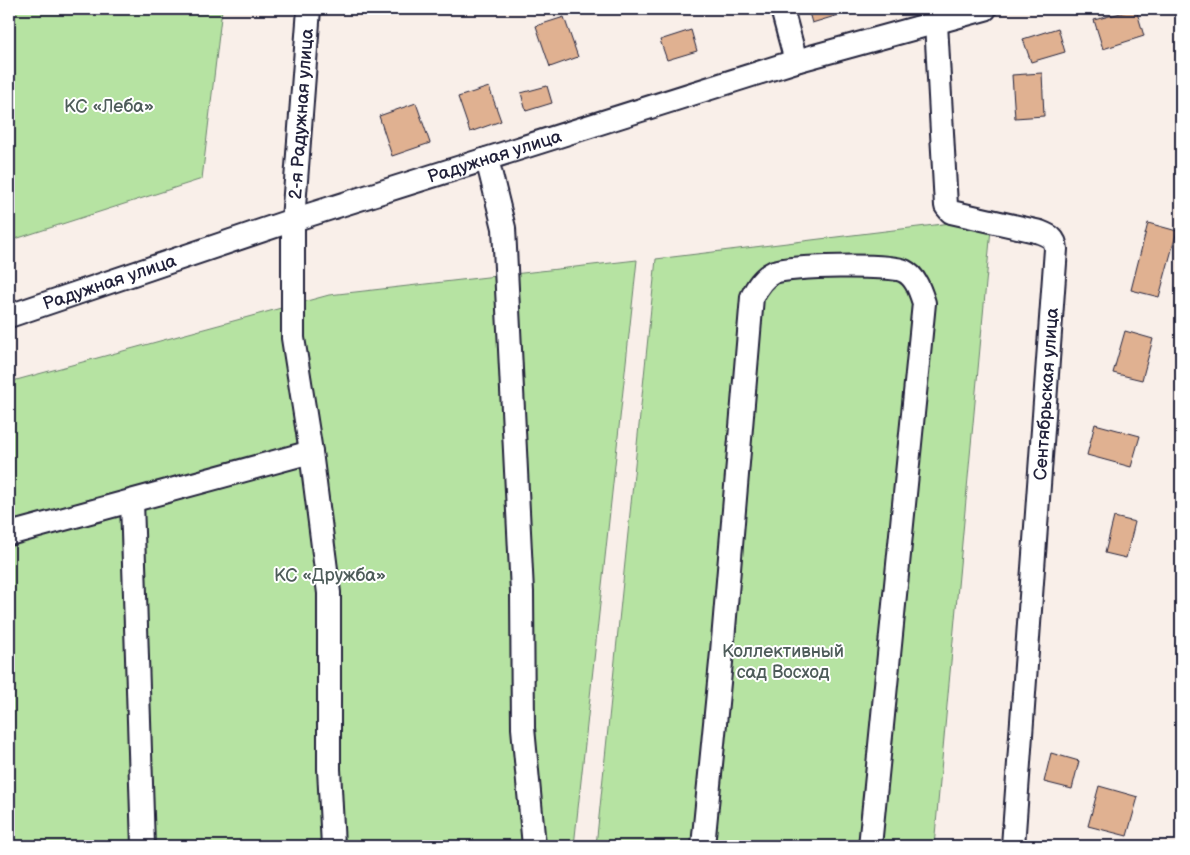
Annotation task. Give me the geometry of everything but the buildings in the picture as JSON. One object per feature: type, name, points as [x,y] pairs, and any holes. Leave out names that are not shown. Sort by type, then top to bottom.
[{"type":"street","name":"2-я Радужная улица","points":[[309,9],[293,220],[293,338],[311,452],[329,593],[329,769],[333,846]]},
{"type":"street","points":[[782,9],[796,61]]},
{"type":"street","name":"Радужная улица","points":[[9,316],[293,220],[487,158],[796,61],[985,9]]},
{"type":"street","name":"Сентябрьская улица","points":[[936,23],[946,206],[951,212],[1051,236],[1055,242],[1056,249],[1013,846]]},
{"type":"street","points":[[487,158],[504,228],[522,592],[523,728],[534,846]]},
{"type":"street","points":[[703,846],[722,652],[752,297],[758,284],[773,272],[791,268],[886,267],[904,271],[917,284],[924,303],[870,846]]},
{"type":"street","points":[[9,534],[311,452]]},
{"type":"street","points":[[132,501],[143,846]]},
{"type":"green space","name":"КС «Леба»","points":[[9,9],[222,9],[202,179],[9,241]]},
{"type":"green space","name":"Коллективный сад Восход","points":[[992,218],[934,846],[596,846],[656,259]]},
{"type":"green space","name":"КС «Дружба»","points":[[637,260],[574,846],[9,846],[9,382],[329,295]]}]
